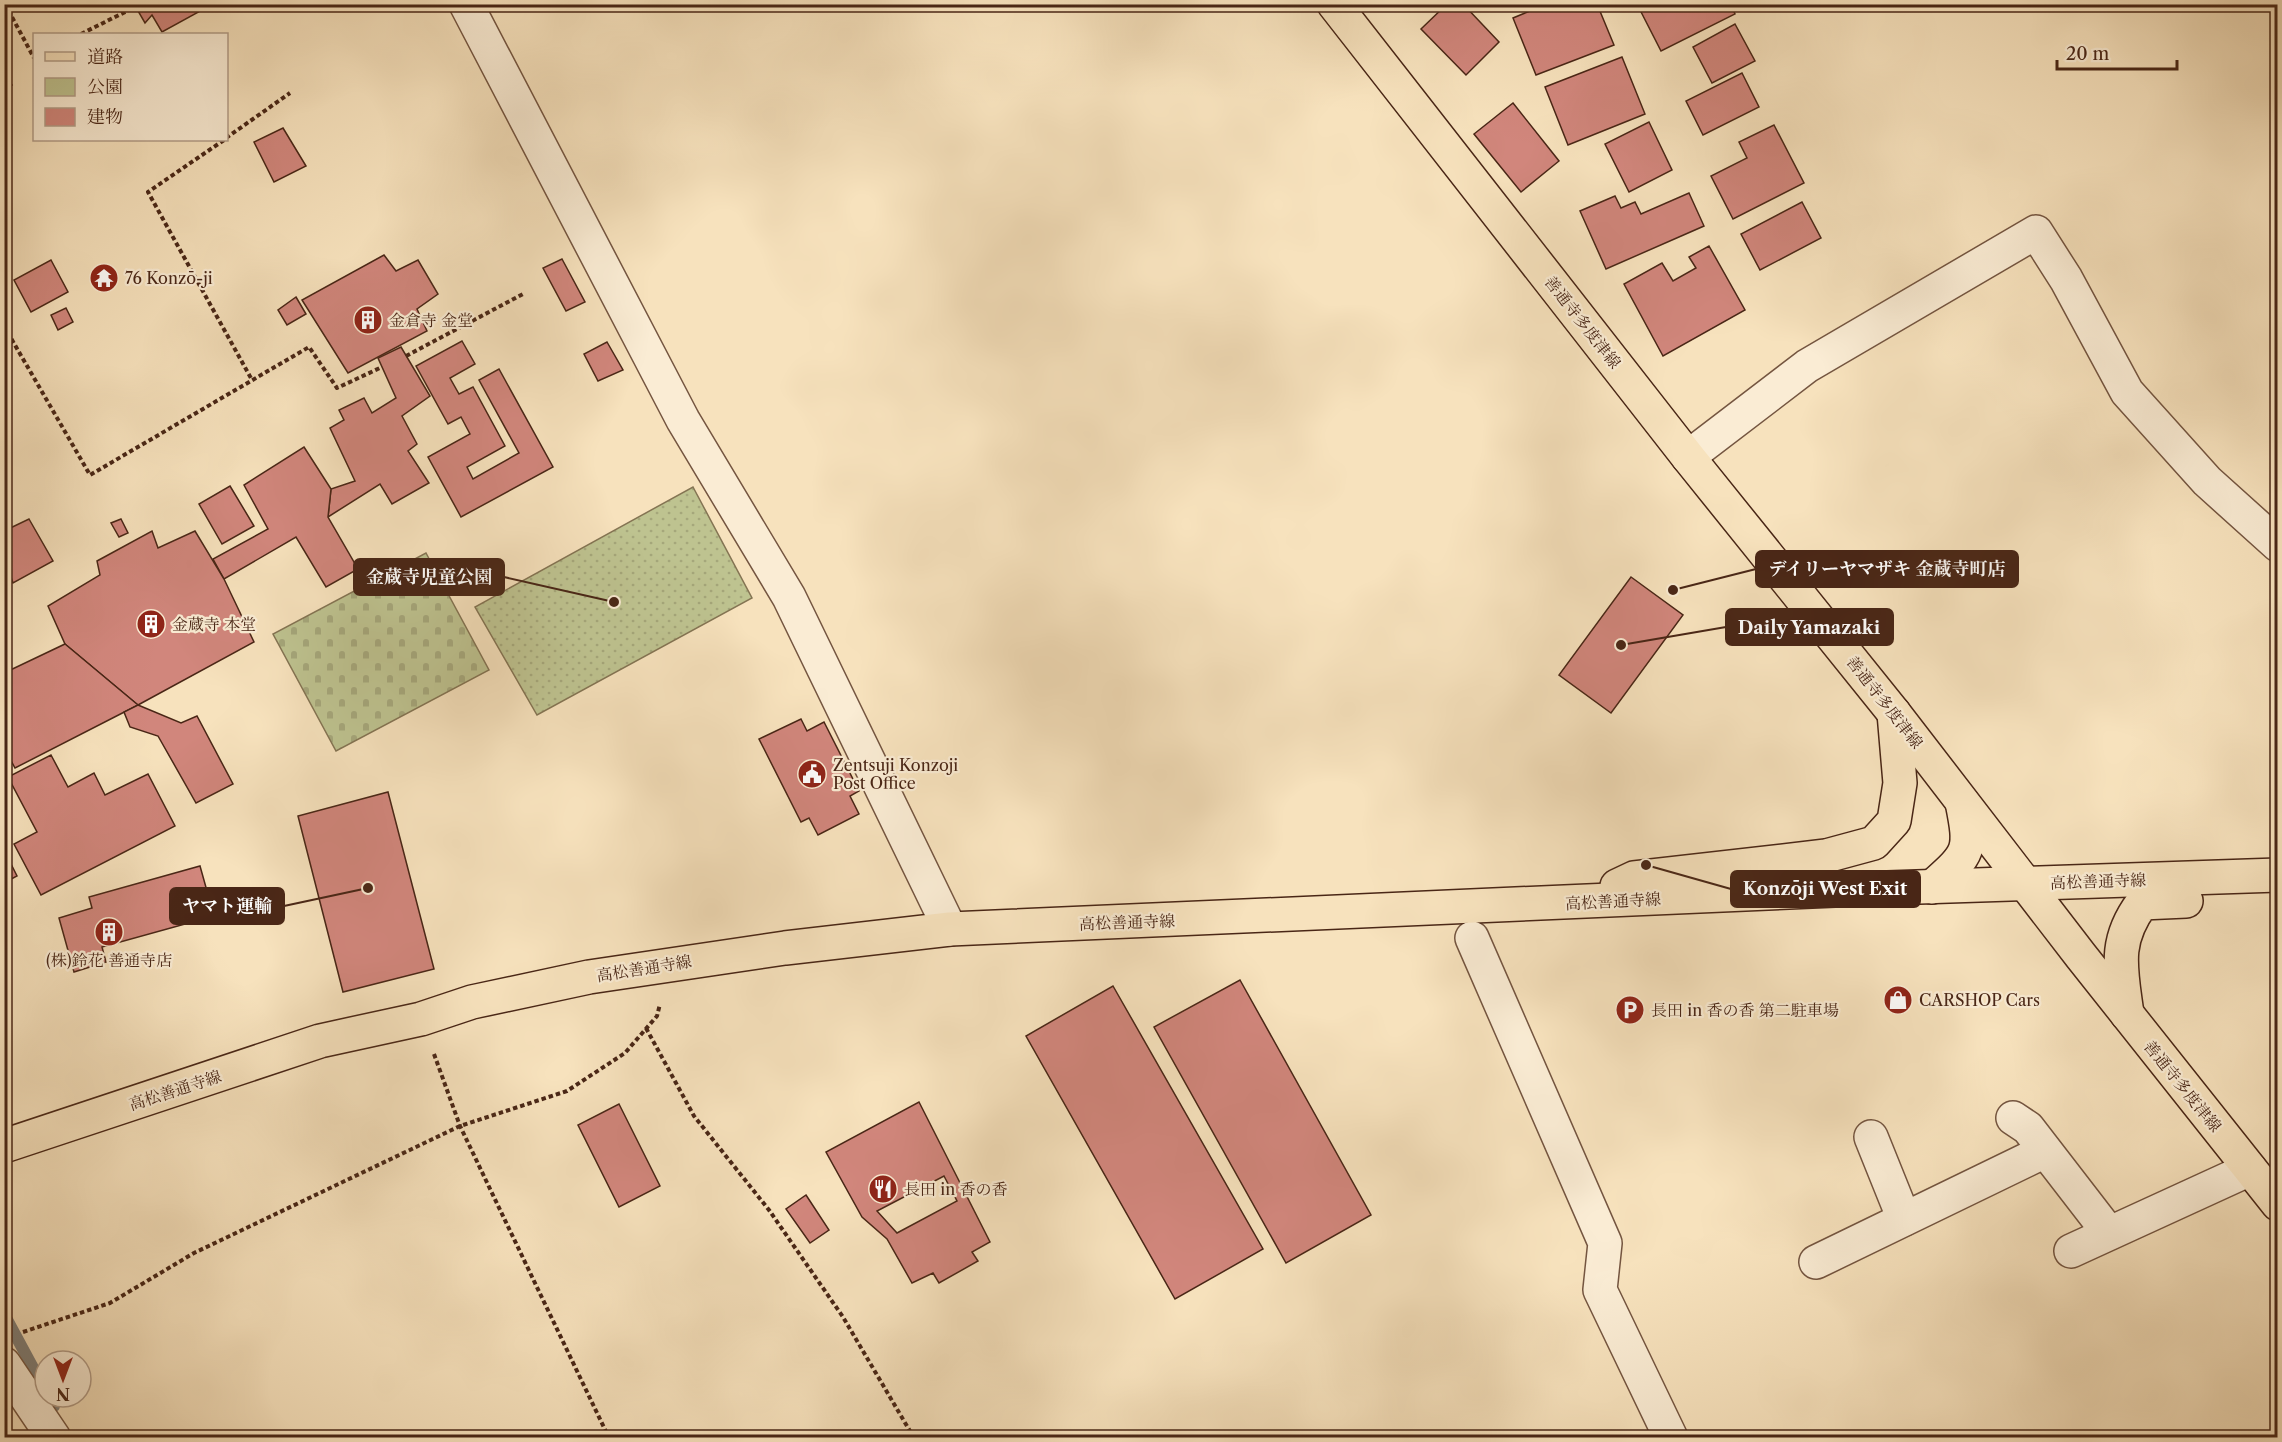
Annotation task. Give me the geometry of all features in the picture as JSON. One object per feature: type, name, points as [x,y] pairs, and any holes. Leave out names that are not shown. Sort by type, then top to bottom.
[{"type":"main road","name":"善通寺多度津線","points":[[1334,4],[1688,457],[1894,713],[2128,1016],[2277,1204]]},
{"type":"main road","points":[[1579,902],[1634,878],[1826,856],[1874,843],[1894,821],[1900,783],[1894,713]]},
{"type":"main road","points":[[1932,887],[1964,857],[1969,838],[1962,801]]},
{"type":"main road","name":"高松善通寺線","points":[[4,1146],[320,1041],[421,1019],[472,1002],[589,977],[673,963],[950,929],[1932,887],[2277,875]]},
{"type":"main road","points":[[2128,1016],[2120,958],[2124,932],[2142,903],[2277,896]]},
{"type":"street","points":[[466,4],[683,420],[789,597],[950,929]]},
{"type":"street","points":[[1688,457],[1808,366],[2036,232],[2066,279],[2127,392],[2207,481],[2277,545]]},
{"type":"street","points":[[1472,938],[1605,1243],[1600,1290],[1671,1437]]},
{"type":"street","points":[[2013,1118],[2028,1128],[2109,1233]]},
{"type":"street","points":[[1871,1137],[1904,1219]]},
{"type":"street","points":[[1816,1262],[2045,1150]]},
{"type":"street","points":[[2071,1251],[2250,1169]]},
{"type":"street","points":[[4,1364],[54,1437]]},
{"type":"path","points":[[5,4],[33,56]]},
{"type":"path","points":[[83,33],[135,7]]},
{"type":"path","points":[[228,137],[290,93]]},
{"type":"path","points":[[222,141],[148,192],[252,380]]},
{"type":"path","points":[[406,356],[523,294]]},
{"type":"path","points":[[4,327],[90,475],[309,347],[337,388],[382,367]]},
{"type":"path","points":[[30,1329],[110,1303],[194,1253],[460,1126],[567,1091],[625,1053],[657,1016],[673,963]]},
{"type":"path","points":[[421,1019],[460,1126],[609,1437]]},
{"type":"path","points":[[646,1028],[694,1116],[769,1210],[843,1317],[914,1437]]},
{"type":"green space","points":[[693,487],[752,598],[537,715],[475,607]]},
{"type":"green space","points":[[426,553],[489,670],[336,751],[273,634]]},
{"type":"building","points":[[134,4],[202,4],[204,9],[162,32],[152,15],[145,23]]},
{"type":"building","points":[[1447,4],[1463,4],[1499,42],[1466,75],[1421,29]]},
{"type":"building","points":[[1547,4],[1597,4],[1614,45],[1536,75],[1513,18]]},
{"type":"building","points":[[1637,4],[1731,4],[1735,14],[1661,51]]},
{"type":"building","points":[[1735,24],[1755,61],[1712,83],[1693,47]]},
{"type":"building","points":[[1622,57],[1645,114],[1568,145],[1545,87]]},
{"type":"building","points":[[1742,73],[1759,107],[1703,135],[1686,101]]},
{"type":"building","points":[[4,74],[12,85],[4,89]]},
{"type":"building","points":[[1513,103],[1559,161],[1521,192],[1474,134]]},
{"type":"building","points":[[1649,122],[1672,170],[1629,192],[1605,144]]},
{"type":"building","points":[[1774,125],[1804,183],[1733,219],[1711,176],[1747,158],[1739,142]]},
{"type":"building","points":[[283,128],[306,166],[274,182],[254,142]]},
{"type":"building","points":[[1689,193],[1704,226],[1606,269],[1580,211],[1615,196],[1621,208],[1635,202],[1641,214]]},
{"type":"building","points":[[1802,202],[1821,238],[1760,270],[1741,234]]},
{"type":"building","points":[[1709,246],[1745,310],[1663,356],[1624,284],[1662,263],[1673,281],[1696,268],[1689,257]]},
{"type":"building","name":"金倉寺 金堂","points":[[384,255],[396,271],[418,260],[438,294],[417,309],[427,331],[348,373],[302,300]]},
{"type":"building","points":[[562,259],[585,302],[566,311],[543,268]]},
{"type":"building","points":[[51,260],[68,292],[31,312],[14,280]]},
{"type":"building","points":[[296,297],[306,314],[287,325],[278,310]]},
{"type":"building","points":[[66,308],[73,322],[58,330],[51,315]]},
{"type":"building","points":[[462,341],[475,364],[450,378],[459,394],[473,387],[505,446],[467,467],[473,479],[519,453],[479,380],[499,369],[553,467],[461,517],[428,457],[470,434],[461,417],[448,424],[416,366]]},
{"type":"building","points":[[607,342],[623,370],[598,381],[584,354]]},
{"type":"building","points":[[401,347],[430,396],[402,416],[417,444],[408,451],[429,483],[392,504],[380,484],[328,517],[331,489],[355,481],[330,428],[344,420],[339,410],[364,398],[372,413],[396,398],[378,358]]},
{"type":"building","points":[[304,447],[331,489],[328,517],[358,569],[326,587],[296,537],[224,579],[213,559],[268,529],[244,485]]},
{"type":"building","points":[[230,486],[254,526],[222,544],[199,504]]},
{"type":"building","points":[[29,519],[53,561],[13,583],[4,557],[4,531]]},
{"type":"building","points":[[121,519],[128,533],[119,537],[111,523]]},
{"type":"building","name":"金蔵寺 本堂","points":[[152,531],[158,548],[195,531],[224,579],[254,642],[138,705],[65,644],[48,606],[100,575],[97,561]]},
{"type":"building","points":[[1631,577],[1683,615],[1611,713],[1559,675]]},
{"type":"building","points":[[65,644],[138,705],[15,768],[4,748],[4,673]]},
{"type":"building","points":[[138,705],[181,723],[197,716],[233,784],[196,803],[158,736],[130,727],[124,712]]},
{"type":"building","points":[[801,719],[807,731],[824,722],[859,791],[850,796],[859,814],[818,835],[809,818],[801,822],[759,739]]},
{"type":"building","points":[[51,755],[68,787],[94,773],[105,795],[148,774],[175,826],[41,895],[14,844],[37,832],[8,777]]},
{"type":"building","points":[[4,756],[11,768],[4,772]]},
{"type":"building","points":[[388,792],[434,969],[343,992],[298,816]]},
{"type":"building","points":[[4,850],[17,876],[4,883]]},
{"type":"building","name":"(株)鈴花 善通寺店","points":[[200,866],[214,916],[102,947],[106,962],[74,972],[59,918],[92,908],[89,897]]},
{"type":"building","points":[[1240,980],[1371,1215],[1286,1263],[1154,1027]]},
{"type":"building","points":[[1113,986],[1263,1249],[1175,1299],[1026,1036]]},
{"type":"building","name":"長田 in 香の香","points":[[919,1102],[990,1242],[972,1252],[978,1261],[939,1283],[933,1273],[912,1283],[887,1239],[862,1217],[826,1152]],"holes":[[[944,1176],[957,1201],[897,1233],[877,1211]]]},
{"type":"building","points":[[619,1104],[660,1186],[619,1207],[578,1125]]},
{"type":"building","points":[[806,1195],[829,1230],[810,1243],[786,1209]]},
{"type":"waterway","points":[[4,1314],[33,1368]]},
{"type":"place","name":"76 Konzō-ji","points":[[104,278]]},
{"type":"place","name":"金倉寺 金堂","points":[[368,320]]},
{"type":"place","name":"デイリーヤマザキ 金蔵寺町店","points":[[1673,590]]},
{"type":"place","name":"金蔵寺児童公園","points":[[614,602]]},
{"type":"place","name":"金蔵寺 本堂","points":[[151,624]]},
{"type":"place","name":"Daily Yamazaki","points":[[1621,645]]},
{"type":"place","name":"Zentsuji Konzoji Post Office","points":[[812,774]]},
{"type":"place","name":"Konzōji West Exit","points":[[1646,865]]},
{"type":"place","name":"ヤマト運輸","points":[[368,888]]},
{"type":"place","name":"(株)鈴花 善通寺店","points":[[109,932]]},
{"type":"place","name":"CARSHOP Cars","points":[[1898,1000]]},
{"type":"place","name":"長田 in 香の香 第二駐車場","points":[[1630,1010]]},
{"type":"place","name":"長田 in 香の香","points":[[883,1189]]}]
